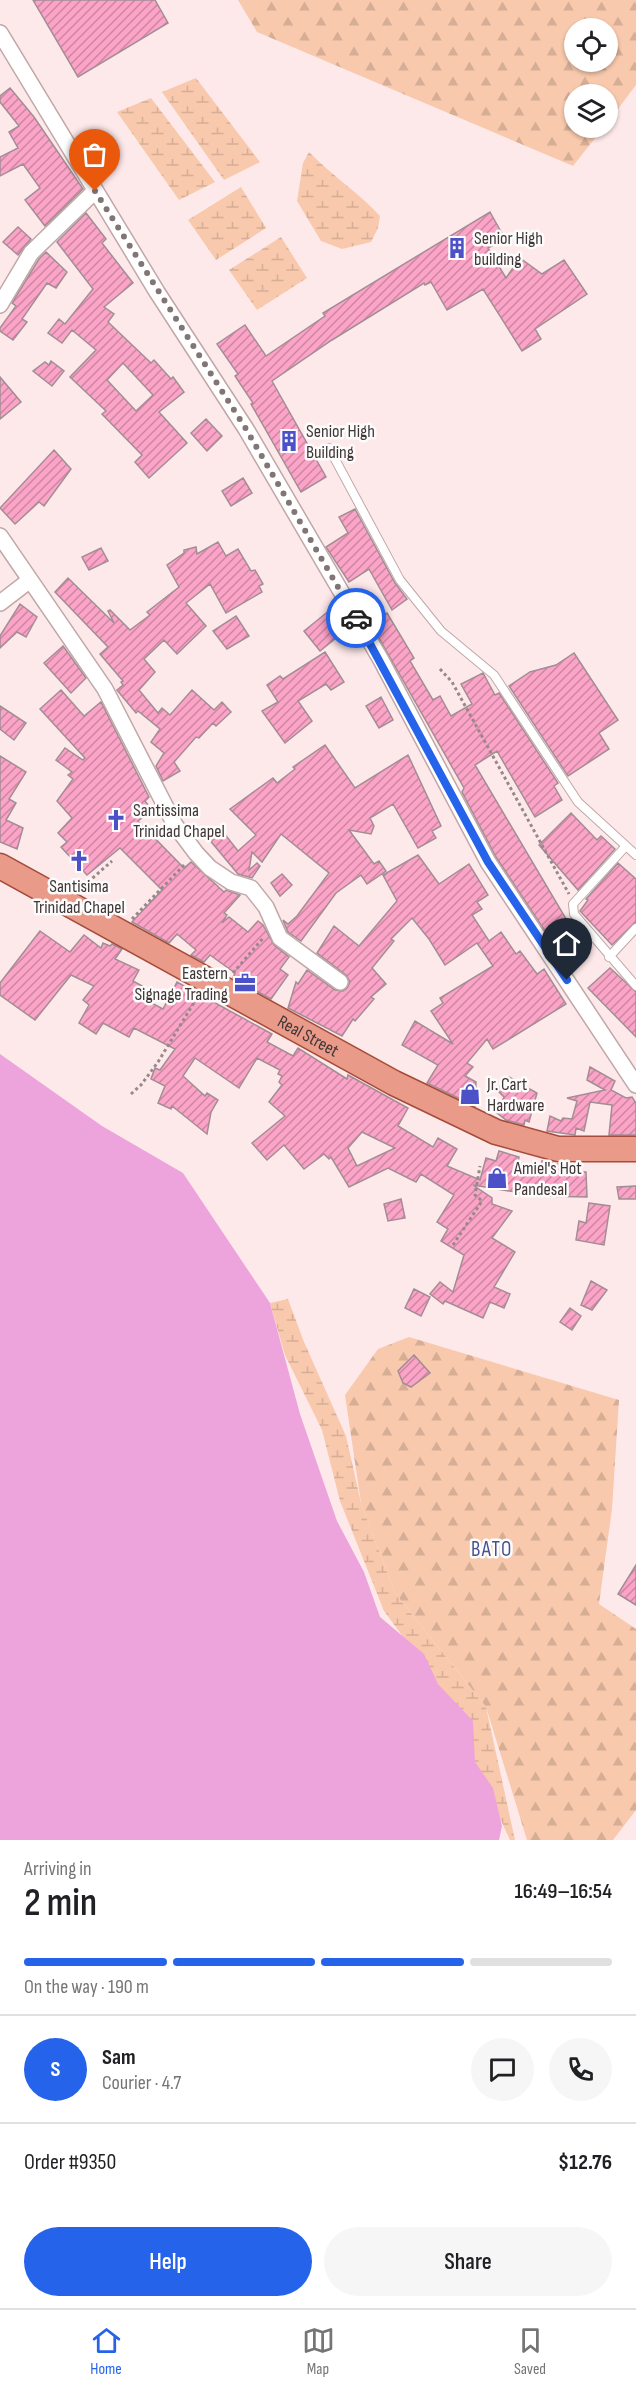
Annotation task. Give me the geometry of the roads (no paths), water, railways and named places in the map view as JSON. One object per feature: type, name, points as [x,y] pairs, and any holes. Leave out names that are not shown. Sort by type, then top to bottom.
[{"type":"main road","name":"Real Street","points":[[0,866],[394,1083],[496,1132],[558,1149],[636,1149]]},
{"type":"street","points":[[0,33],[95,191],[246,429],[381,660],[488,862],[636,1085]]},
{"type":"street","points":[[0,305],[31,253],[95,191]]},
{"type":"street","points":[[0,536],[105,689],[175,825],[196,853],[210,868],[231,882],[251,888],[266,907],[280,938],[340,982]]},
{"type":"street","points":[[0,603],[30,580]]},
{"type":"lane","points":[[329,448],[400,580],[441,631],[494,675],[578,802],[636,855]]},
{"type":"lane","points":[[626,846],[573,904],[574,914],[636,986]]},
{"type":"lane","points":[[609,957],[636,928]]},
{"type":"place","name":"Senior High building","points":[[457,248]]},
{"type":"place","name":"Senior High Building","points":[[289,441]]},
{"type":"place","name":"Santissima Trinidad Chapel","points":[[116,820]]},
{"type":"place","name":"Santisima Trinidad Chapel","points":[[79,861]]},
{"type":"place","name":"Eastern Signage Trading","points":[[245,983]]},
{"type":"place","name":"Jr. Cart Hardware","points":[[470,1094]]},
{"type":"place","name":"Amiel's Hot Pandesal","points":[[497,1178]]},
{"type":"district","name":"BATO","points":[[492,1549]]}]
